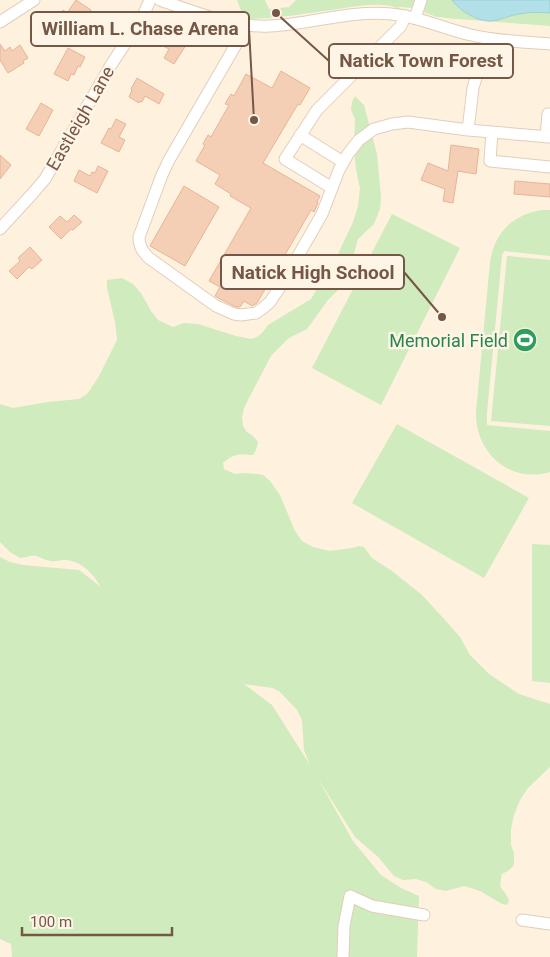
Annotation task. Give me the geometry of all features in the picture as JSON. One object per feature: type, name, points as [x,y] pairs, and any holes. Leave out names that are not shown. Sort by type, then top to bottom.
[{"type":"street","points":[[0,22],[34,0]]},
{"type":"street","name":"Eastleigh Lane","points":[[0,229],[34,194],[45,179],[107,71],[142,18],[150,0]]},
{"type":"street","points":[[160,0],[209,16],[246,25],[271,26],[373,14],[410,17],[459,32],[487,38],[550,44]]},
{"type":"street","points":[[332,188],[285,159],[317,110],[410,17],[421,0]]},
{"type":"street","points":[[246,25],[165,167],[139,237],[140,248],[149,258],[216,306],[234,314],[248,315],[256,313],[270,302],[322,214],[343,162],[353,147],[374,129],[392,124],[418,123],[468,130],[548,137],[548,114]]},
{"type":"street","points":[[468,130],[473,88],[478,71],[485,59],[487,38]]},
{"type":"street","points":[[492,132],[490,161],[550,167]]},
{"type":"street","points":[[300,136],[343,162]]},
{"type":"street","points":[[342,957],[344,926],[350,896],[372,906],[424,915]]},
{"type":"street","points":[[522,920],[550,924]]},
{"type":"green space","points":[[237,0],[265,0],[269,9],[289,7],[296,0],[452,0],[470,15],[487,21],[437,17],[413,8],[397,8],[383,5],[356,6],[244,19]]},
{"type":"green space","points":[[527,13],[550,13],[550,26],[487,21]]},
{"type":"green space","points":[[355,96],[364,105],[377,154],[381,197],[380,209],[374,224],[358,239],[352,261],[351,275],[328,300],[307,329],[289,338],[271,356],[244,408],[242,418],[243,426],[247,432],[258,442],[256,450],[253,455],[240,454],[230,457],[223,463],[224,469],[235,474],[263,475],[270,481],[280,495],[295,531],[302,541],[313,547],[330,551],[359,546],[364,547],[372,558],[421,594],[460,637],[470,655],[489,674],[519,694],[550,704],[550,767],[528,788],[520,800],[514,815],[511,829],[511,845],[514,853],[514,865],[502,874],[500,884],[509,901],[507,905],[502,904],[480,891],[464,886],[446,891],[436,889],[426,882],[416,879],[403,880],[394,876],[378,857],[355,837],[317,777],[353,841],[381,875],[401,888],[419,896],[417,957],[12,957],[11,944],[0,939],[0,557],[23,565],[79,570],[101,587],[91,573],[78,563],[65,560],[49,561],[34,556],[20,558],[10,552],[0,542],[0,404],[13,408],[79,399],[87,394],[98,378],[117,340],[107,280],[122,278],[133,284],[158,320],[173,327],[184,323],[198,324],[251,339],[262,333],[268,325],[311,299],[338,254],[353,222],[358,206],[360,188],[356,170],[354,148],[355,119],[351,110]],"holes":[[[244,684],[273,688],[280,692],[297,710],[302,720],[304,750],[310,765],[272,705]]]},
{"type":"green space","points":[[550,210],[550,256],[504,251],[502,255],[487,413],[487,425],[550,431],[550,472],[535,475],[508,469],[497,462],[481,440],[477,427],[476,412],[492,251],[501,234],[514,221],[531,212]]},
{"type":"green space","points":[[392,214],[460,248],[381,405],[312,368]]},
{"type":"green space","name":"Memorial Field","points":[[507,256],[550,260],[550,426],[491,421]]},
{"type":"green space","points":[[397,424],[529,498],[484,578],[352,503]]},
{"type":"green space","points":[[532,544],[550,545],[550,683],[532,681]]},
{"type":"water","points":[[452,0],[550,0],[550,13],[527,13],[487,21],[470,15]]},
{"type":"building","points":[[76,0],[91,10],[75,33],[56,20],[63,10],[67,13]]},
{"type":"building","points":[[169,31],[188,42],[174,64],[164,58],[169,49],[161,45]]},
{"type":"building","points":[[0,44],[5,51],[10,47],[12,51],[20,45],[28,58],[23,61],[24,63],[8,73],[0,60]]},
{"type":"building","points":[[68,48],[85,57],[80,67],[78,66],[74,75],[71,74],[68,81],[54,74]]},
{"type":"building","points":[[281,71],[310,88],[300,105],[298,104],[263,163],[320,196],[314,212],[311,210],[257,303],[252,306],[244,301],[240,307],[236,307],[215,296],[220,287],[209,281],[251,208],[230,196],[231,194],[215,184],[220,175],[196,161],[208,135],[211,137],[229,105],[225,104],[231,94],[234,96],[246,74],[272,88]]},
{"type":"building","points":[[137,78],[164,94],[159,104],[145,96],[142,102],[140,101],[139,103],[129,97]]},
{"type":"building","points":[[41,103],[53,110],[39,136],[26,129]]},
{"type":"building","points":[[116,119],[126,124],[119,137],[125,140],[119,152],[101,143]]},
{"type":"building","points":[[451,145],[479,149],[476,174],[458,171],[453,203],[443,201],[445,189],[421,180],[428,163],[448,171]]},
{"type":"building","points":[[0,155],[11,165],[0,179]]},
{"type":"building","points":[[98,166],[108,171],[97,193],[74,181],[79,170],[90,176],[92,172],[95,173]]},
{"type":"building","points":[[515,181],[550,184],[550,197],[514,194]]},
{"type":"building","points":[[184,186],[219,207],[185,266],[150,246]]},
{"type":"building","points":[[74,215],[82,222],[61,239],[49,227],[60,216],[67,222]]},
{"type":"building","points":[[30,247],[42,260],[32,269],[29,267],[17,279],[9,271],[20,261],[18,258]]},
{"type":"place","name":"Natick Town Forest","points":[[276,13]]},
{"type":"place","name":"William L. Chase Arena","points":[[254,120]]},
{"type":"place","name":"Natick High School","points":[[442,317]]},
{"type":"place","name":"Memorial Field","points":[[525,340]]}]
